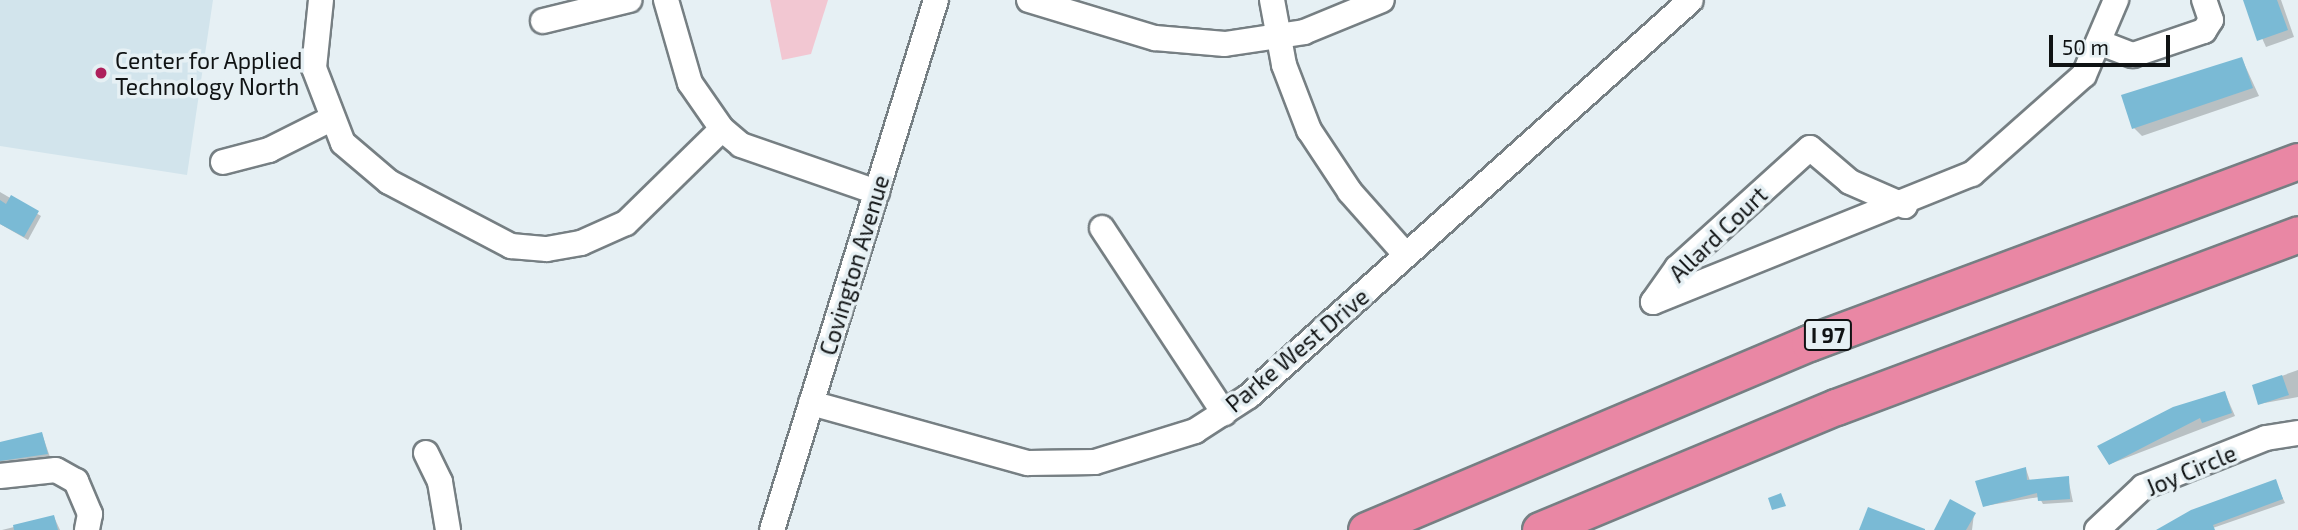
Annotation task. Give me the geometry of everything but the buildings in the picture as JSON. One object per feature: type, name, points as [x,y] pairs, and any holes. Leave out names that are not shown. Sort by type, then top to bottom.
[{"type":"highway","name":"I 97","points":[[1366,530],[1809,343],[2298,162]]},
{"type":"highway","points":[[1540,530],[1874,392],[2298,233]]},
{"type":"street","points":[[321,0],[314,68],[329,120],[343,143],[389,182],[488,238],[547,249],[626,223],[722,129]]},
{"type":"street","points":[[543,21],[629,0]]},
{"type":"street","points":[[666,0],[690,83],[722,129],[741,145],[877,192]]},
{"type":"street","name":"Covington Avenue","points":[[772,530],[936,0]]},
{"type":"street","points":[[1030,0],[1155,38],[1225,44],[1279,38],[1382,0]]},
{"type":"street","points":[[1272,0],[1294,97],[1322,151],[1406,255]]},
{"type":"street","name":"Parke West Drive","points":[[811,403],[990,457],[1061,465],[1140,451],[1224,413],[1406,255],[1691,0]]},
{"type":"street","name":"Allard Court","points":[[1905,206],[1850,183],[1810,148],[1677,268],[1653,302],[1905,206],[1972,174],[2056,105],[2101,43],[2116,0]]},
{"type":"street","points":[[2101,43],[2133,55],[2204,31],[2211,20],[2204,0]]},
{"type":"street","points":[[223,162],[269,150],[329,120]]},
{"type":"street","points":[[1102,228],[1224,413]]},
{"type":"street","name":"Joy Circle","points":[[2097,530],[2143,487],[2266,438],[2298,433]]},
{"type":"street","points":[[426,453],[440,482],[448,530]]},
{"type":"street","points":[[0,476],[56,470],[76,481],[90,514],[87,530]]},
{"type":"shaded area","name":"Center for Applied Technology North","points":[[0,0],[213,0],[187,175],[0,146]]},
{"type":"shaded area","points":[[770,0],[828,0],[811,54],[782,60]]},
{"type":"place","name":"Center for Applied Technology North","points":[[101,73]]}]
